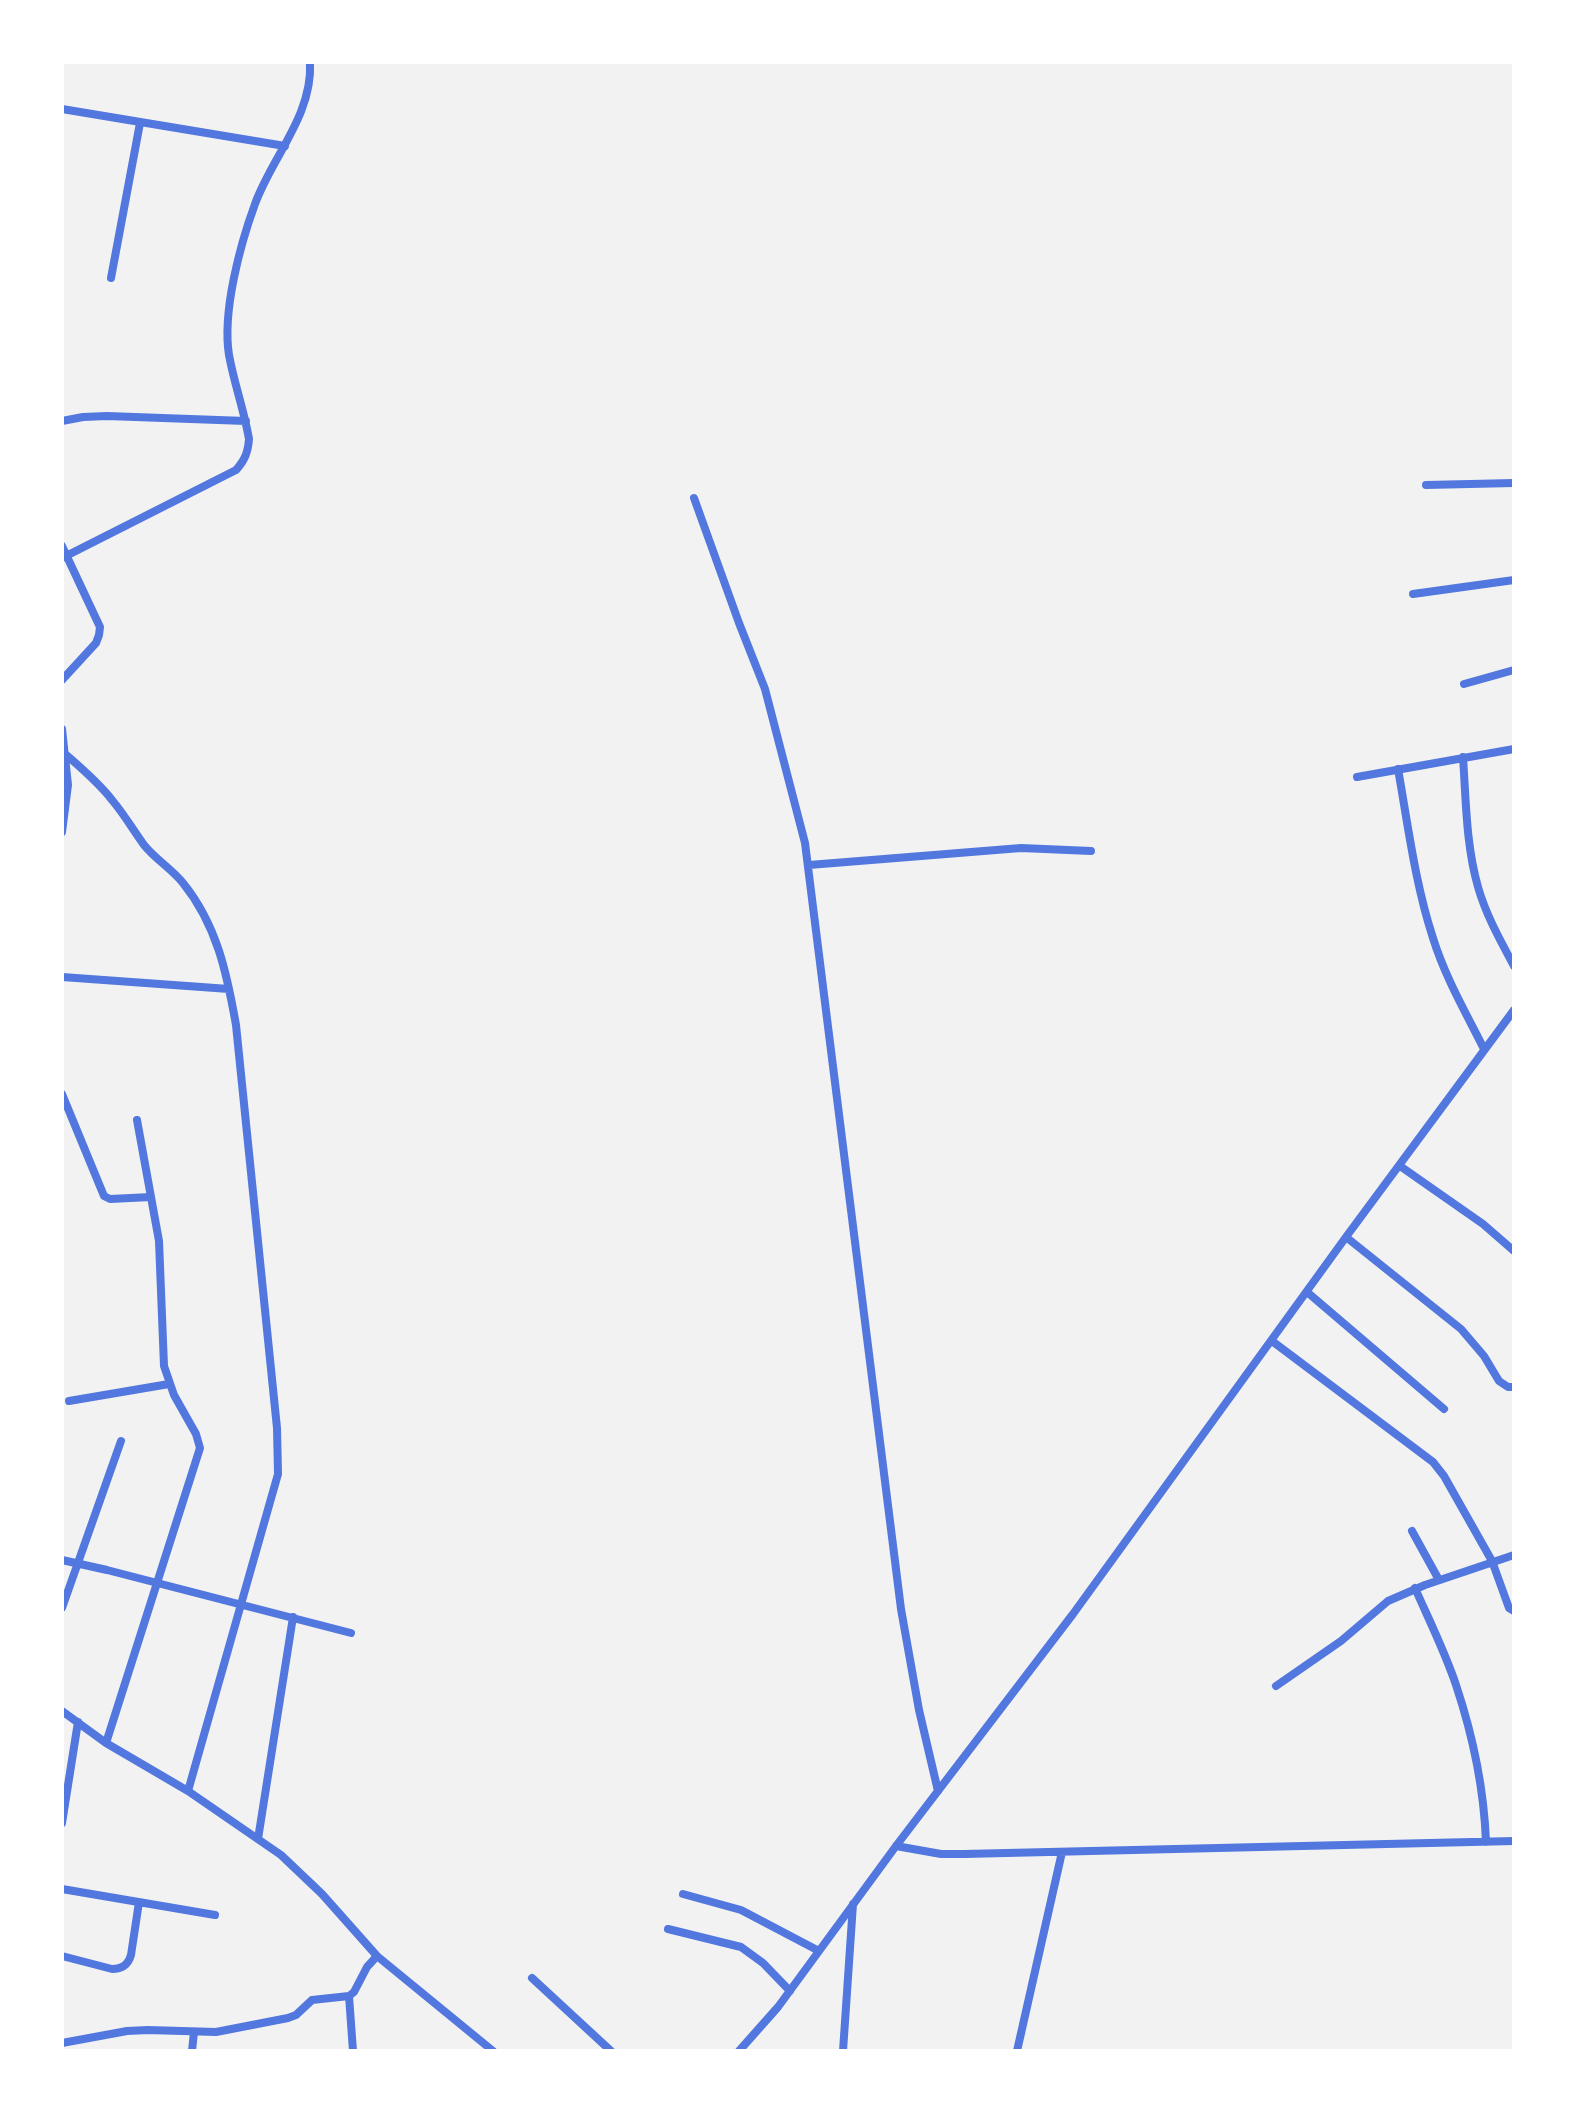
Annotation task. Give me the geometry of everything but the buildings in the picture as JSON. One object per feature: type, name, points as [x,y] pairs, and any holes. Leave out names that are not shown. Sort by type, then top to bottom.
[{"type":"street","points":[[64,557],[236,470],[244,461],[249,439],[228,352],[230,297],[256,202],[301,113],[308,91],[310,62]]},
{"type":"street","points":[[62,109],[285,146]]},
{"type":"street","points":[[111,278],[140,123]]},
{"type":"street","points":[[62,421],[107,416],[246,421]]},
{"type":"street","points":[[1426,485],[1514,483]]},
{"type":"street","points":[[694,498],[765,689],[809,865],[901,1609],[916,1697],[938,1791]]},
{"type":"street","points":[[62,546],[64,557],[100,627],[96,643],[62,680]]},
{"type":"street","points":[[1413,594],[1514,580]]},
{"type":"street","points":[[1464,684],[1514,670]]},
{"type":"street","points":[[62,729],[68,785],[62,832]]},
{"type":"street","points":[[1357,777],[1514,749]]},
{"type":"street","points":[[64,753],[111,798],[145,845],[182,882],[212,932],[224,962],[236,1025],[277,1428],[278,1474],[188,1791]]},
{"type":"street","points":[[1463,757],[1469,837],[1477,883],[1485,907],[1514,966]]},
{"type":"street","points":[[1398,769],[1421,895],[1433,940],[1484,1049]]},
{"type":"street","points":[[809,865],[1021,848],[1091,851]]},
{"type":"street","points":[[62,977],[229,989]]},
{"type":"street","points":[[739,2051],[790,1991],[1073,1614],[1514,1010]]},
{"type":"street","points":[[62,1094],[104,1196],[110,1199],[151,1197]]},
{"type":"street","points":[[106,1743],[200,1448],[169,1384],[164,1366],[159,1241],[137,1120]]},
{"type":"street","points":[[1400,1166],[1483,1224],[1514,1251]]},
{"type":"street","points":[[1346,1237],[1461,1329],[1484,1356],[1499,1381],[1514,1387]]},
{"type":"street","points":[[1307,1292],[1444,1409]]},
{"type":"street","points":[[1272,1341],[1433,1462],[1492,1561],[1509,1608],[1514,1611]]},
{"type":"street","points":[[69,1401],[169,1384]]},
{"type":"street","points":[[62,1608],[121,1441]]},
{"type":"street","points":[[1412,1531],[1439,1580]]},
{"type":"street","points":[[1276,1686],[1341,1641],[1388,1601],[1415,1588],[1514,1555]]},
{"type":"street","points":[[62,1560],[351,1633]]},
{"type":"street","points":[[1415,1588],[1457,1686],[1479,1774],[1486,1842]]},
{"type":"street","points":[[258,1839],[293,1617]]},
{"type":"street","points":[[62,1711],[106,1743],[188,1791],[281,1855],[322,1894],[377,1956],[493,2051]]},
{"type":"street","points":[[62,1823],[65,1785],[78,1722]]},
{"type":"street","points":[[896,1846],[941,1854],[1514,1841]]},
{"type":"street","points":[[1017,2051],[1062,1852]]},
{"type":"street","points":[[62,1889],[215,1915]]},
{"type":"street","points":[[683,1894],[741,1910],[819,1951]]},
{"type":"street","points":[[62,1956],[112,1969],[124,1966],[131,1955],[139,1902]]},
{"type":"street","points":[[843,2051],[853,1904]]},
{"type":"street","points":[[668,1929],[741,1947],[753,1954],[790,1991]]},
{"type":"street","points":[[62,2043],[127,2031],[237,2029],[288,2018],[312,2000],[349,1996],[377,1956]]},
{"type":"street","points":[[532,1978],[611,2051]]},
{"type":"street","points":[[349,1996],[353,2051]]},
{"type":"street","points":[[192,2051],[194,2032]]}]
